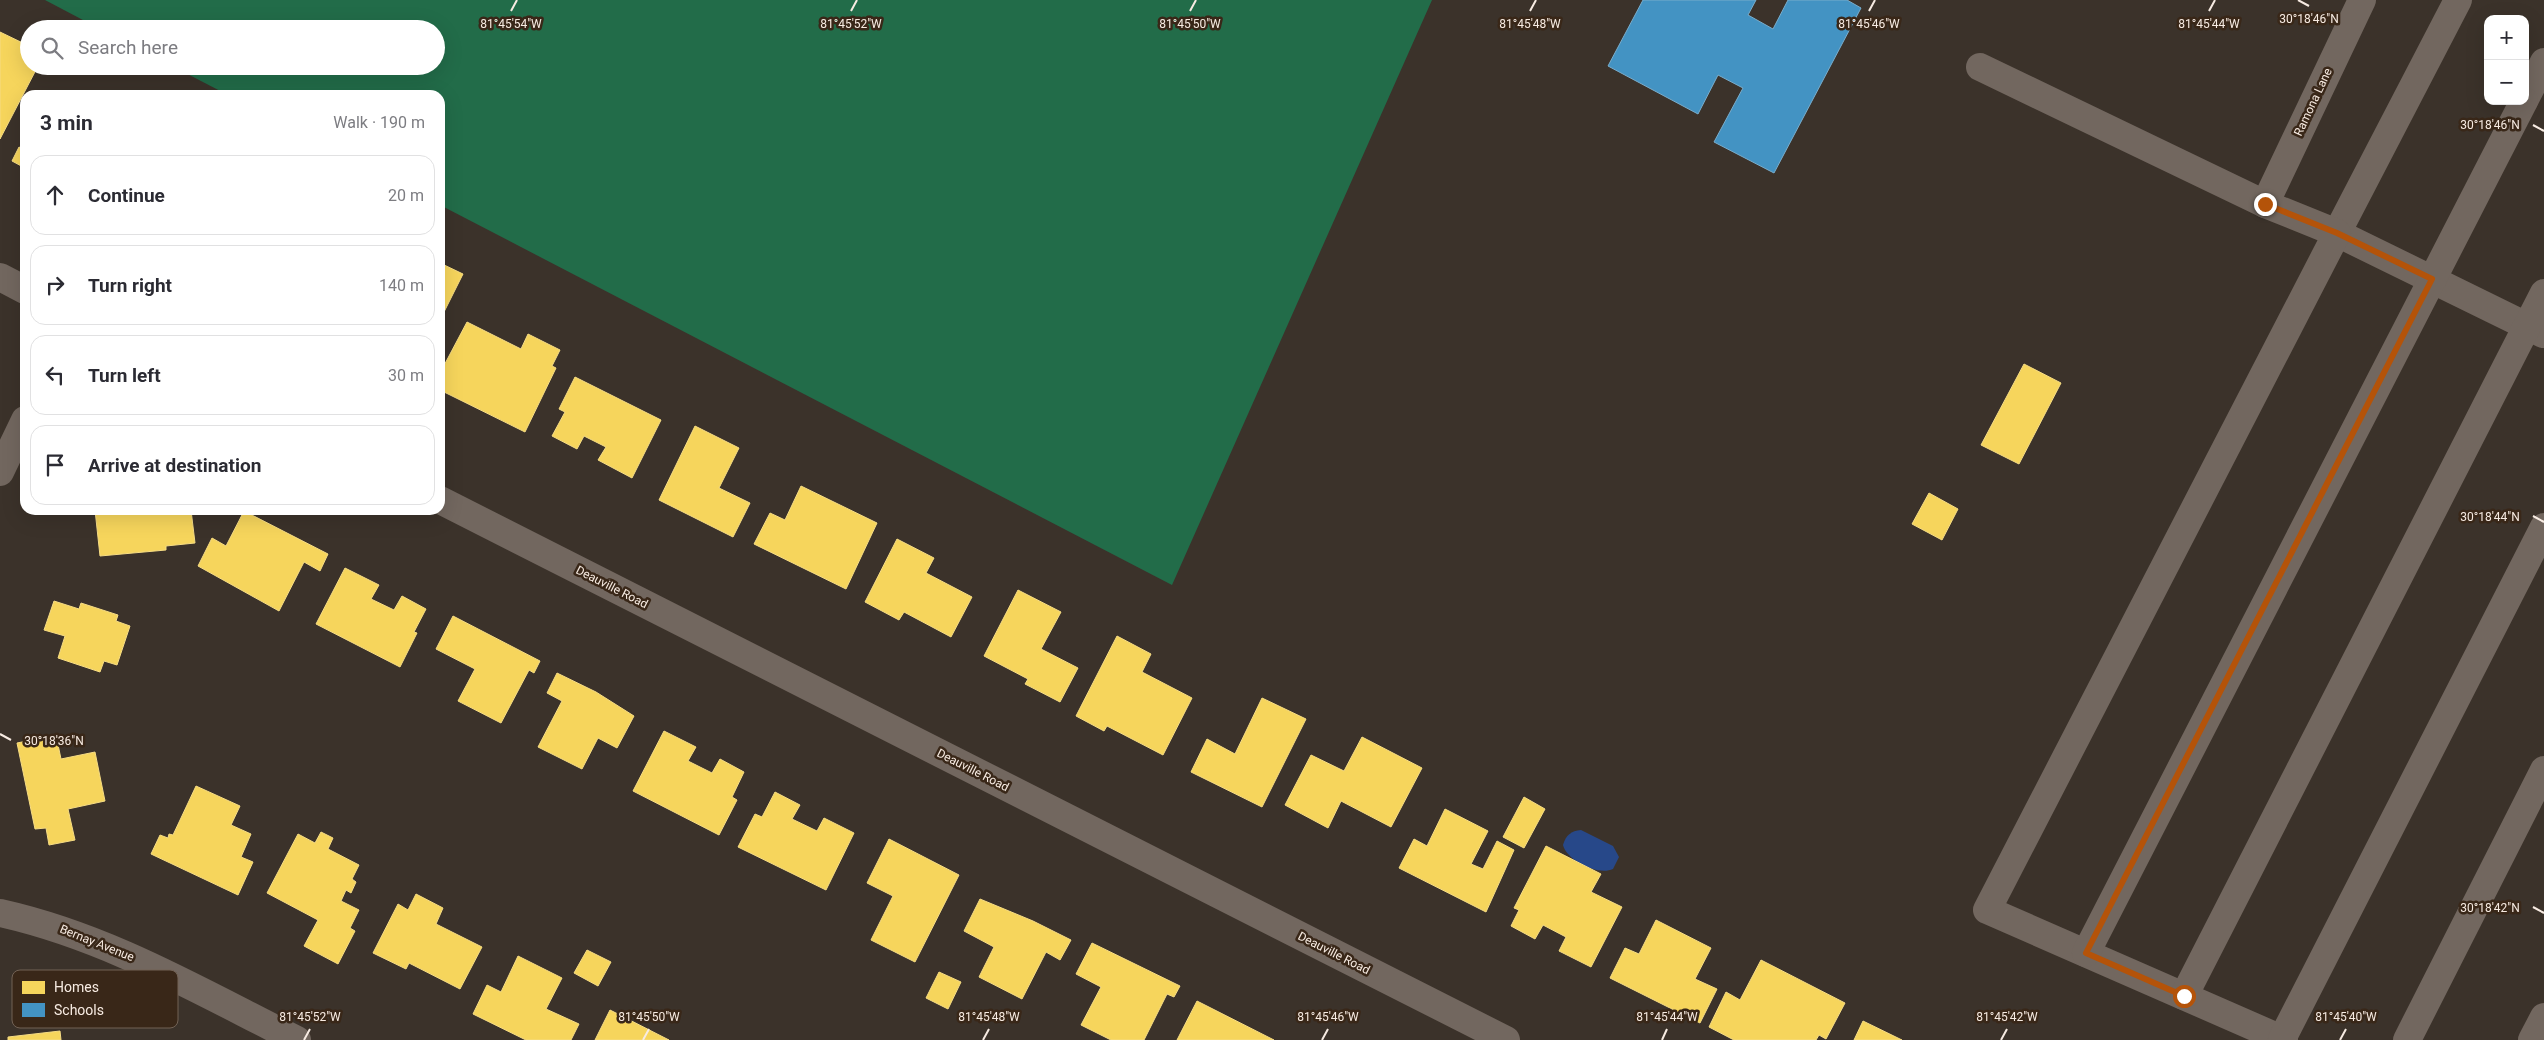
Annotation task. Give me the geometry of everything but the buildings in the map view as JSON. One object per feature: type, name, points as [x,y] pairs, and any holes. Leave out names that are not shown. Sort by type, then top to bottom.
[{"type":"street","name":"Ramona Lane","points":[[2265,204],[2362,0]]},
{"type":"street","points":[[2458,0],[1987,910],[2283,1040],[2544,527]]},
{"type":"street","points":[[2529,92],[2544,62]]},
{"type":"street","points":[[1980,67],[2265,204],[2337,233],[2536,330]]},
{"type":"street","points":[[2086,953],[2522,105]]},
{"type":"street","points":[[0,277],[20,287]]},
{"type":"street","points":[[2184,996],[2536,330],[2544,293]]},
{"type":"street","points":[[0,472],[20,430]]},
{"type":"street","name":"Deauville Road","points":[[445,503],[1506,1040]]},
{"type":"street","points":[[2407,1040],[2544,770]]},
{"type":"street","name":"Bernay Avenue","points":[[0,913],[41,922],[128,955],[158,970]]},
{"type":"street","name":"Bernay Avenue","points":[[178,980],[297,1040]]},
{"type":"street","points":[[2532,1040],[2544,1017]]},
{"type":"green space","points":[[45,0],[1432,0],[1172,585],[445,208],[445,90],[218,90],[189,75],[445,75],[445,20],[83,20]]},
{"type":"water","points":[[1581,830],[1613,846],[1619,857],[1613,869],[1607,871],[1592,869],[1570,856],[1563,845],[1567,836],[1574,831]]},
{"type":"route","points":[[2184,996],[2086,953],[2432,279],[2337,233],[2265,204]]}]
